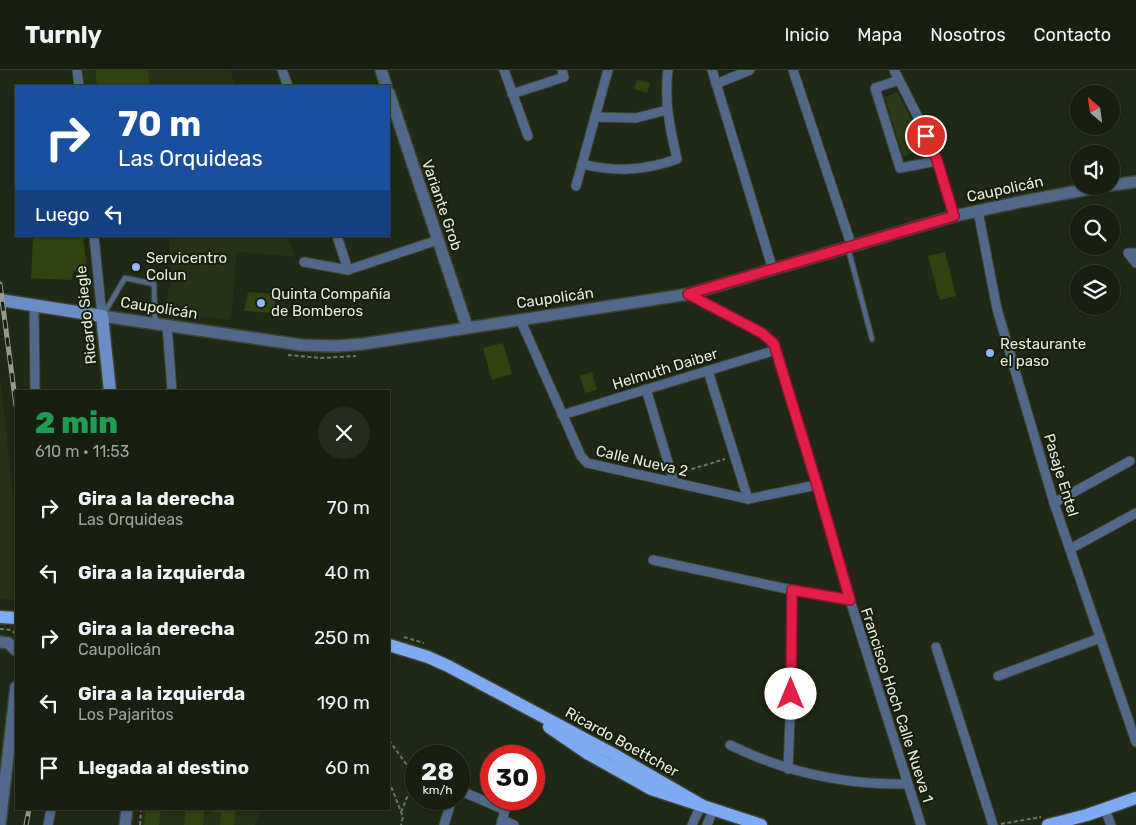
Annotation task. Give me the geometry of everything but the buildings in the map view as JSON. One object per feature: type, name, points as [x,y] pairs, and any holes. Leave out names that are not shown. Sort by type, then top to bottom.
[{"type":"main road","name":"Caupolicán","points":[[0,300],[102,316]]},
{"type":"main road","name":"Ricardo Siegle","points":[[102,316],[110,390]]},
{"type":"main road","points":[[0,617],[15,618]]},
{"type":"main road","name":"Ricardo Boettcher","points":[[390,645],[448,666],[527,709],[575,746],[637,782],[666,795],[761,825]]},
{"type":"main road","points":[[1048,825],[1136,798]]},
{"type":"street","points":[[77,70],[79,85]]},
{"type":"street","points":[[282,70],[288,85]]},
{"type":"street","points":[[381,70],[386,85]]},
{"type":"street","points":[[504,70],[528,136]]},
{"type":"street","points":[[576,186],[608,70]]},
{"type":"street","points":[[582,164],[600,168],[628,170],[653,167],[677,159],[667,110],[666,82],[668,70]]},
{"type":"street","points":[[712,70],[773,270]]},
{"type":"street","points":[[716,84],[750,70]]},
{"type":"street","points":[[894,70],[937,160],[954,216]]},
{"type":"street","points":[[797,71],[850,248]]},
{"type":"street","points":[[512,94],[563,73]]},
{"type":"street","points":[[899,80],[876,88],[900,168],[937,160]]},
{"type":"street","name":"Variante Grob","points":[[390,100],[393,119],[438,240],[467,327]]},
{"type":"street","points":[[595,117],[636,118],[667,110]]},
{"type":"street","points":[[1120,184],[1136,182]]},
{"type":"street","name":"Caupolicán","points":[[102,316],[260,340],[318,346],[363,344],[688,294],[954,216],[1070,192]]},
{"type":"street","name":"Pasaje Entel","points":[[978,211],[997,309],[1054,503],[1136,742]]},
{"type":"street","name":"Ricardo Siegle","points":[[94,237],[102,316]]},
{"type":"street","points":[[337,237],[348,270]]},
{"type":"street","points":[[304,262],[348,270],[438,240]]},
{"type":"street","points":[[1136,253],[1128,253],[1136,263]]},
{"type":"street","name":"Francisco Hoch Calle Nueva 1","points":[[688,294],[766,336],[774,344],[850,600],[921,825]]},
{"type":"street","points":[[34,305],[36,390]]},
{"type":"street","name":"Calle Nueva 2","points":[[520,319],[580,456],[587,463],[673,478],[748,499],[817,485]]},
{"type":"street","points":[[161,325],[172,390]]},
{"type":"street","name":"Helmuth Daiber","points":[[562,414],[776,350]]},
{"type":"street","points":[[708,371],[748,499]]},
{"type":"street","points":[[646,389],[673,478]]},
{"type":"street","points":[[1054,503],[1130,461]]},
{"type":"street","points":[[1070,549],[1136,513]]},
{"type":"street","points":[[653,560],[792,590],[850,600]]},
{"type":"street","points":[[788,769],[792,590]]},
{"type":"street","points":[[998,676],[1100,638]]},
{"type":"street","points":[[0,642],[8,643],[15,649]]},
{"type":"street","points":[[936,647],[993,825]]},
{"type":"street","points":[[0,824],[15,696]]},
{"type":"street","points":[[730,745],[788,769],[847,782],[907,784]]},
{"type":"street","points":[[470,795],[506,810],[502,823],[514,825]]},
{"type":"street","points":[[692,825],[701,805]]},
{"type":"street","points":[[1105,809],[1111,825]]},
{"type":"street","points":[[48,825],[51,810]]},
{"type":"street","points":[[125,825],[127,810]]},
{"type":"street","points":[[444,825],[449,810]]},
{"type":"street","points":[[707,825],[713,810]]},
{"type":"lane","points":[[850,248],[872,339]]},
{"type":"lane","points":[[102,316],[125,278],[154,284],[161,325]]},
{"type":"path","points":[[673,478],[734,456]]},
{"type":"path","points":[[0,630],[11,630],[15,633]]},
{"type":"path","points":[[390,741],[405,763]]},
{"type":"path","points":[[390,784],[403,817],[401,825]]},
{"type":"path","points":[[401,812],[405,803]]},
{"type":"path","points":[[140,825],[141,810]]},
{"type":"shaded area","points":[[83,70],[230,70],[235,85],[85,85]]},
{"type":"shaded area","points":[[897,92],[925,147],[903,157],[885,97]]},
{"type":"shaded area","points":[[169,237],[287,237],[295,257],[237,252],[231,320],[164,313],[171,278]]},
{"type":"shaded area","points":[[0,375],[15,513],[15,600],[0,599]]},
{"type":"shaded area","points":[[142,810],[261,810],[255,825],[141,825]]},
{"type":"railway","points":[[0,284],[15,398]]},
{"type":"railway","points":[[26,825],[29,810]]},
{"type":"place","name":"Servicentro Colun","points":[[136,267]]},
{"type":"place","name":"Quinta Compañía de Bomberos","points":[[261,303]]},
{"type":"place","name":"Restaurante el paso","points":[[990,353]]},
{"type":"route","points":[[791,694],[792,590],[850,600],[774,344],[762,333],[688,294],[954,216],[937,160],[926,136]]}]
